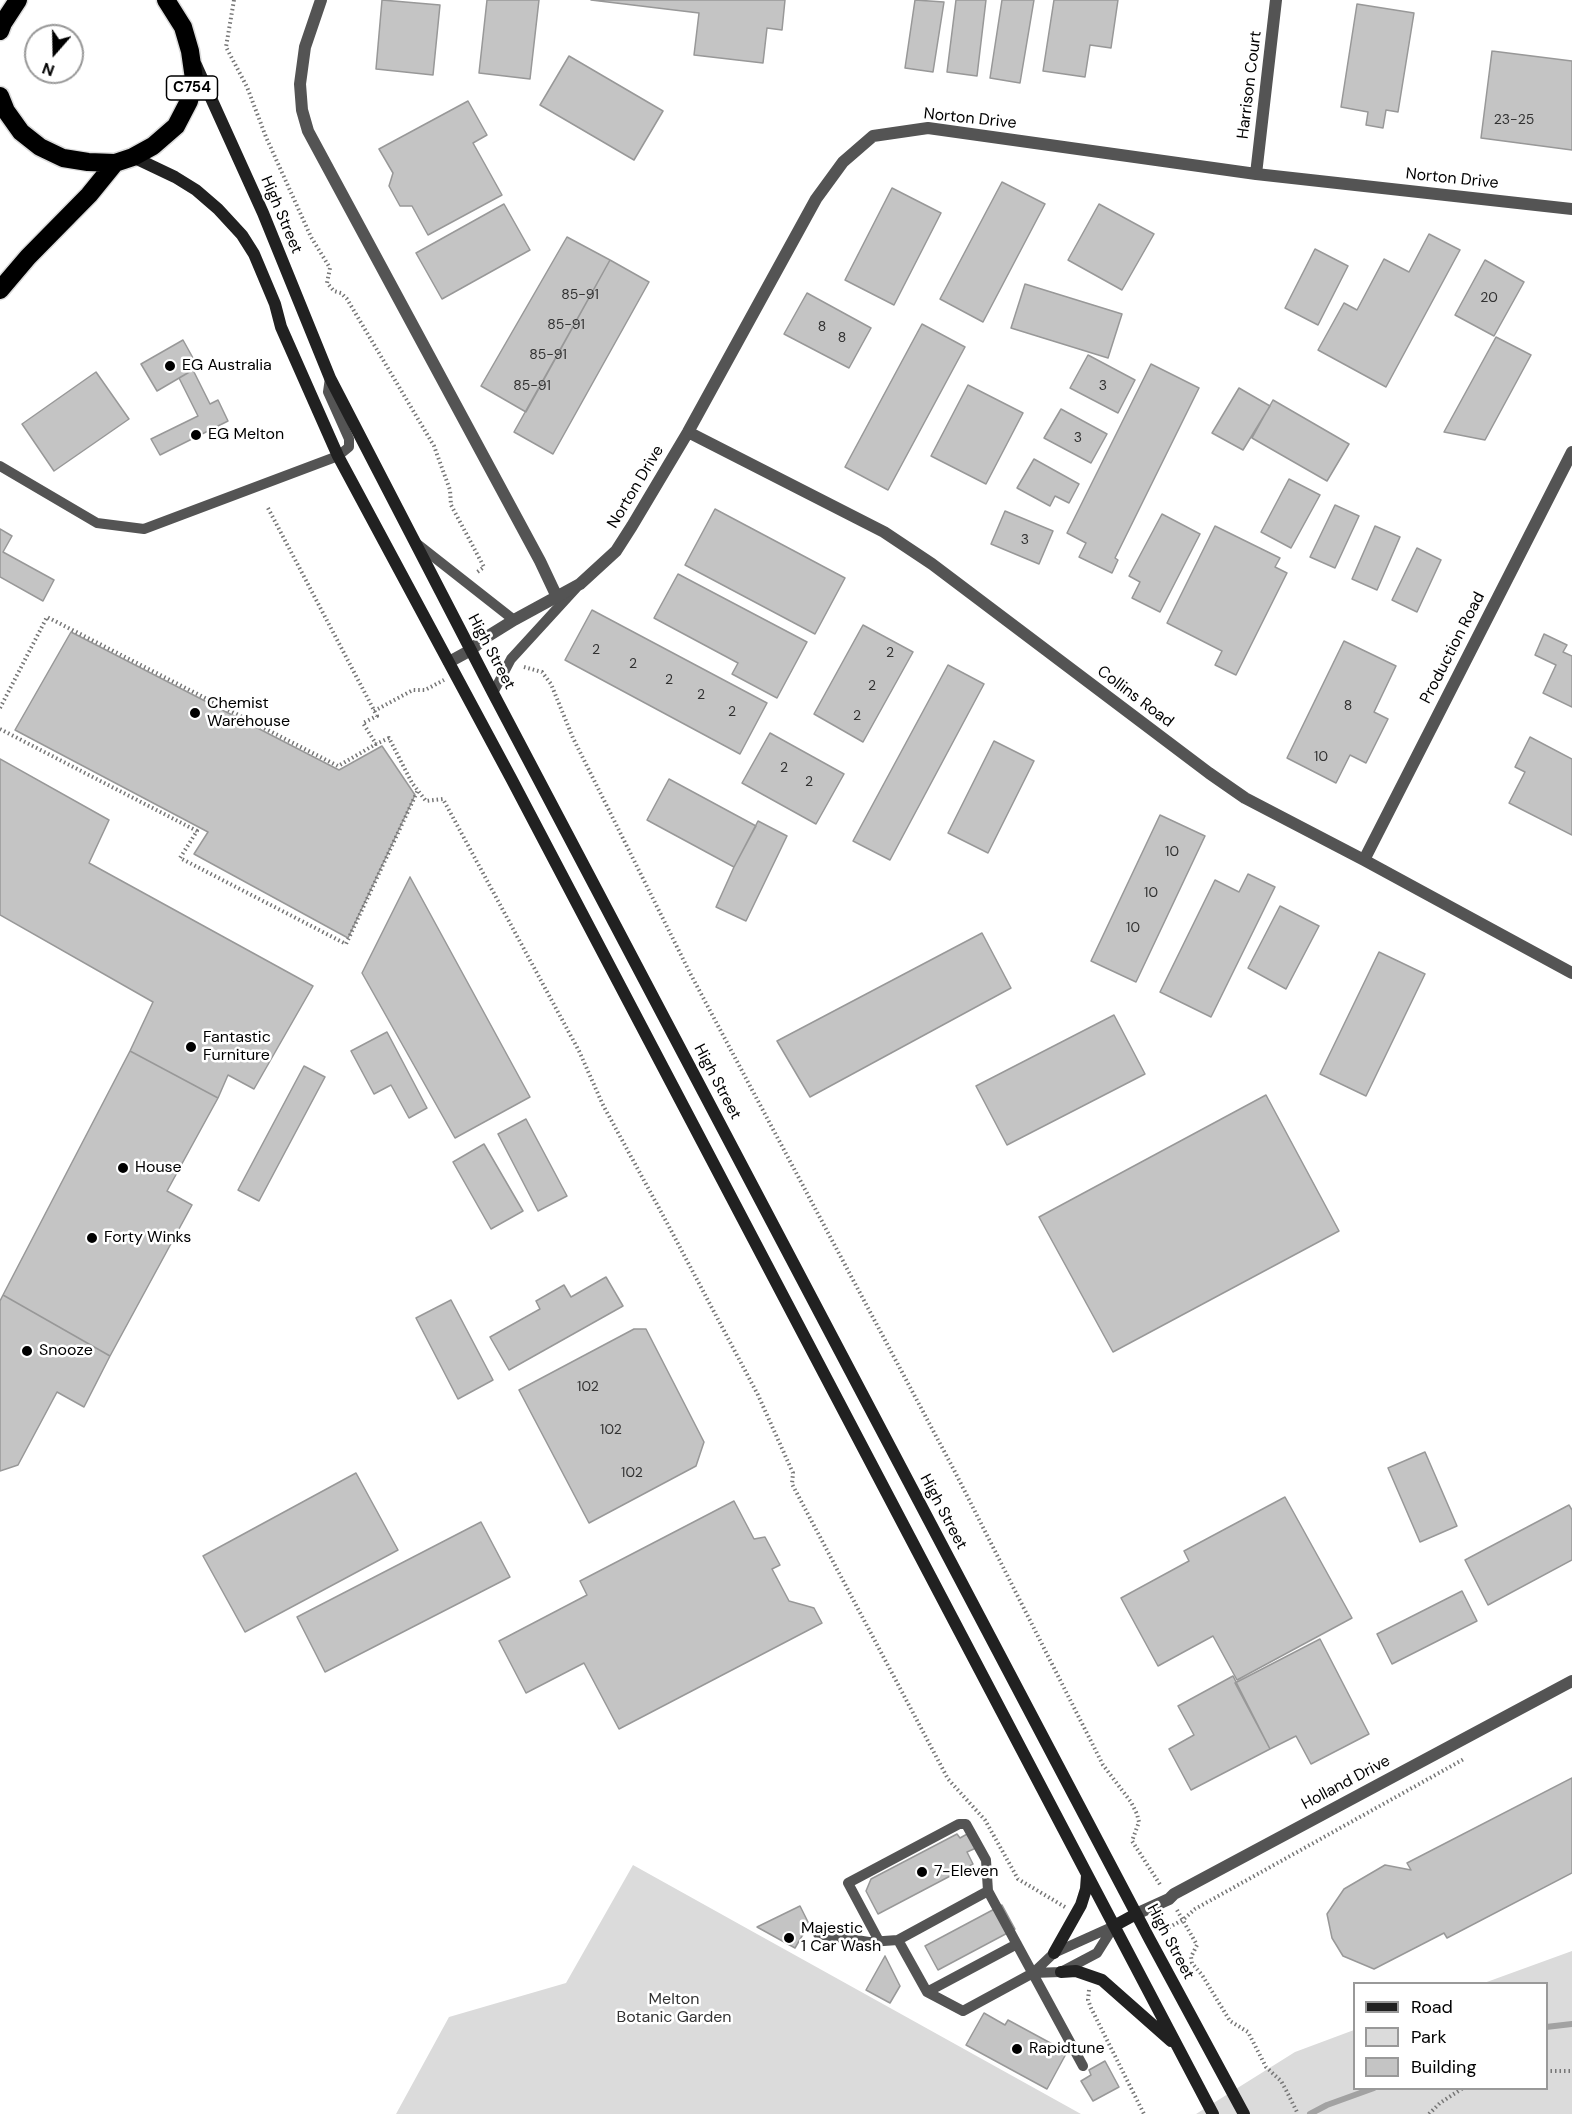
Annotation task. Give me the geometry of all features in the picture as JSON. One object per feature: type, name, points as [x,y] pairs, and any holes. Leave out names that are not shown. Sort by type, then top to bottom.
[{"type":"highway","points":[[0,31],[18,0]]},
{"type":"highway","name":"C754","points":[[166,0],[183,27]]},
{"type":"highway","name":"C754","points":[[0,96],[6,111],[21,132],[40,147],[63,158],[115,163],[133,157],[153,146],[176,126],[189,101],[194,79],[190,51],[183,27],[182,0]]},
{"type":"highway","points":[[0,290],[28,257],[89,195],[115,163]]},
{"type":"main road","name":"High Street","points":[[190,51],[263,213],[330,378],[1136,1914],[1244,2114]]},
{"type":"main road","points":[[133,157],[196,190],[218,209],[242,235],[254,254],[275,303],[281,327],[338,456],[452,667],[1213,2114]]},
{"type":"main road","points":[[1054,1953],[1081,1905],[1086,1889],[1087,1874]]},
{"type":"main road","points":[[1114,1926],[1136,1914]]},
{"type":"main road","points":[[1061,1972],[1076,1971],[1102,1980],[1179,2048]]},
{"type":"street","points":[[321,0],[305,47],[300,84],[302,110],[308,131],[557,597]]},
{"type":"street","name":"Harrison Court","points":[[1256,174],[1276,0]]},
{"type":"street","name":"Norton Drive","points":[[452,667],[484,638],[580,584],[616,551],[688,432],[816,199],[843,162],[873,136],[928,128],[1256,174],[1572,209]]},
{"type":"street","name":"Collins Road","points":[[688,432],[884,532],[932,564],[1245,798],[1572,973]]},
{"type":"street","name":"Production Road","points":[[1364,860],[1572,452]]},
{"type":"street","name":"Holland Drive","points":[[1136,1914],[1169,1899],[1572,1682]]},
{"type":"lane","points":[[0,466],[97,523],[144,529],[338,456],[349,447],[349,439],[328,392],[330,378]]},
{"type":"lane","points":[[414,541],[514,620]]},
{"type":"lane","points":[[494,693],[511,659],[580,584]]},
{"type":"lane","points":[[879,1941],[848,1883],[959,1824],[966,1824],[986,1860],[988,1892],[1083,2066]]},
{"type":"lane","points":[[818,1934],[869,1942],[898,1940],[988,1892]]},
{"type":"lane","points":[[898,1940],[927,1992],[963,2011],[1033,1973],[1054,1953],[1114,1926]]},
{"type":"lane","points":[[1033,1973],[1061,1972],[1097,1953],[1114,1926]]},
{"type":"lane","points":[[927,1992],[1017,1944]]},
{"type":"path","points":[[234,0],[226,46],[247,87],[311,237],[330,268],[327,284],[347,299],[434,446],[450,490],[451,505],[484,567],[466,583]]},
{"type":"path","points":[[268,508],[377,716],[363,723],[376,744]]},
{"type":"path","points":[[0,708],[47,617],[338,766],[388,738],[426,801],[443,799],[573,1040],[603,1105],[758,1395],[793,1473],[792,1484],[948,1779],[985,1820],[1018,1879],[1073,1911],[1076,1916]]},
{"type":"path","points":[[374,711],[413,690],[425,690],[438,685],[452,667]]},
{"type":"path","points":[[529,667],[542,672],[551,684],[573,738],[690,973],[948,1459],[1103,1765],[1131,1802],[1139,1822],[1132,1841],[1184,1919],[1197,1945],[1191,1958],[1192,1963],[1230,2021],[1248,2032],[1266,2067],[1281,2081],[1298,2114]]},
{"type":"path","points":[[0,729],[197,831],[180,858],[346,944],[418,790]]},
{"type":"path","points":[[1184,1919],[1195,1909],[1470,1755]]},
{"type":"path","points":[[1548,2071],[1572,2071]]},
{"type":"path","points":[[1429,2114],[1440,2103],[1460,2090]]},
{"type":"green space","name":"Melton Botanic Garden","points":[[633,1865],[1081,2114],[396,2114],[449,2017],[566,1983]]},
{"type":"green space","points":[[1572,1951],[1572,2114],[1196,2114],[1295,2052],[1353,2030],[1353,2090],[1548,2090],[1548,1982],[1487,1982]]},
{"type":"building","points":[[382,0],[440,5],[433,75],[376,69]]},
{"type":"building","points":[[487,0],[539,0],[530,79],[479,73]]},
{"type":"building","points":[[591,0],[785,0],[782,30],[767,28],[763,63],[694,55],[699,13]]},
{"type":"building","points":[[915,0],[944,2],[933,72],[905,68]]},
{"type":"building","points":[[956,0],[986,0],[977,76],[947,72]]},
{"type":"building","points":[[1002,0],[1034,0],[1020,83],[990,78]]},
{"type":"building","points":[[1054,0],[1118,0],[1111,48],[1090,45],[1085,77],[1043,71]]},
{"type":"building","points":[[1357,4],[1414,13],[1398,112],[1386,110],[1383,128],[1366,125],[1368,112],[1341,107]]},
{"type":"building","points":[[1492,51],[1572,61],[1572,150],[1481,138]]},
{"type":"building","points":[[569,56],[663,111],[634,160],[540,105]]},
{"type":"building","points":[[468,101],[487,135],[473,143],[502,195],[428,235],[412,206],[400,206],[389,186],[393,173],[379,149]]},
{"type":"building","points":[[1002,182],[1045,204],[983,322],[940,299]]},
{"type":"building","points":[[892,188],[941,213],[894,305],[845,280]]},
{"type":"building","points":[[504,204],[530,250],[442,299],[416,253]]},
{"type":"building","points":[[1099,204],[1154,234],[1122,290],[1068,260]]},
{"type":"building","points":[[1429,234],[1460,250],[1386,387],[1318,350],[1344,303],[1357,310],[1384,259],[1409,272]]},
{"type":"building","points":[[567,237],[610,260],[526,412],[481,386]]},
{"type":"building","points":[[1315,249],[1348,266],[1318,325],[1285,308]]},
{"type":"building","points":[[610,260],[649,282],[553,454],[514,432]]},
{"type":"building","points":[[1485,260],[1524,282],[1494,336],[1455,315]]},
{"type":"building","points":[[1025,284],[1122,314],[1108,358],[1011,328]]},
{"type":"building","points":[[807,293],[871,328],[849,368],[784,334]]},
{"type":"building","points":[[922,324],[965,347],[888,490],[845,467]]},
{"type":"building","points":[[1496,337],[1531,355],[1485,440],[1444,432]]},
{"type":"building","name":"EG Australia","points":[[183,340],[198,367],[157,391],[141,364]]},
{"type":"building","points":[[1088,355],[1135,380],[1118,413],[1070,388]]},
{"type":"building","points":[[1151,364],[1199,388],[1115,558],[1118,560],[1112,573],[1079,557],[1086,543],[1067,533]]},
{"type":"building","points":[[193,370],[210,404],[218,400],[228,421],[160,455],[151,439],[198,416],[179,378]]},
{"type":"building","points":[[96,372],[129,419],[54,471],[22,424]]},
{"type":"building","points":[[968,385],[1023,413],[986,484],[931,456]]},
{"type":"building","points":[[1239,388],[1270,406],[1243,450],[1212,433]]},
{"type":"building","points":[[1273,400],[1349,444],[1327,481],[1252,438]]},
{"type":"building","points":[[1061,409],[1107,434],[1091,463],[1044,438]]},
{"type":"building","points":[[1034,459],[1079,484],[1069,503],[1055,496],[1050,506],[1017,488]]},
{"type":"building","points":[[1289,479],[1320,495],[1291,548],[1261,532]]},
{"type":"building","points":[[1335,505],[1359,516],[1335,568],[1310,557]]},
{"type":"building","points":[[715,509],[845,578],[815,634],[685,565]]},
{"type":"building","points":[[1005,511],[1053,531],[1039,564],[991,544]]},
{"type":"building","points":[[1162,514],[1200,534],[1160,612],[1132,598],[1140,582],[1129,576]]},
{"type":"building","points":[[1215,526],[1280,558],[1275,567],[1287,573],[1236,675],[1215,665],[1222,651],[1167,623]]},
{"type":"building","points":[[1375,526],[1400,537],[1377,590],[1352,579]]},
{"type":"building","points":[[0,529],[12,536],[3,552],[54,580],[43,601],[0,577]]},
{"type":"building","points":[[1417,548],[1441,560],[1417,612],[1392,600]]},
{"type":"building","points":[[678,574],[807,642],[777,698],[732,674],[738,663],[654,618]]},
{"type":"building","points":[[592,610],[767,703],[740,754],[565,660]]},
{"type":"building","points":[[863,625],[913,652],[863,742],[814,714]]},
{"type":"building","points":[[71,632],[339,770],[382,746],[415,795],[348,938],[194,854],[208,832],[15,730]]},
{"type":"building","points":[[1544,634],[1567,645],[1563,652],[1572,656],[1572,707],[1543,693],[1556,665],[1535,655]]},
{"type":"building","points":[[1344,641],[1396,666],[1374,712],[1388,719],[1366,763],[1350,755],[1336,783],[1287,758]]},
{"type":"building","points":[[948,665],[984,684],[890,860],[853,841]]},
{"type":"building","points":[[770,733],[844,774],[816,824],[742,783]]},
{"type":"building","points":[[1530,737],[1572,759],[1572,835],[1509,803],[1525,772],[1515,767]]},
{"type":"building","points":[[994,741],[1034,761],[988,853],[948,833]]},
{"type":"building","points":[[0,759],[109,820],[89,863],[313,986],[254,1089],[228,1075],[218,1098],[130,1051],[153,1002],[0,915]]},
{"type":"building","points":[[669,779],[756,826],[734,867],[647,820]]},
{"type":"building","points":[[1160,815],[1205,836],[1136,982],[1091,961]]},
{"type":"building","points":[[758,821],[787,836],[746,921],[716,907]]},
{"type":"building","points":[[1248,874],[1275,887],[1211,1017],[1160,992],[1215,880],[1239,892]]},
{"type":"building","points":[[410,877],[530,1097],[455,1138],[362,973]]},
{"type":"building","points":[[1280,906],[1319,926],[1286,989],[1248,968]]},
{"type":"building","points":[[982,933],[1011,988],[810,1097],[777,1041]]},
{"type":"building","points":[[1379,952],[1425,974],[1366,1096],[1320,1074]]},
{"type":"building","points":[[1114,1015],[1145,1074],[1007,1145],[976,1086]]},
{"type":"building","points":[[387,1032],[427,1108],[409,1118],[391,1085],[374,1094],[351,1051]]},
{"type":"building","points":[[130,1051],[218,1098],[167,1191],[192,1205],[110,1356],[3,1295]]},
{"type":"building","points":[[304,1066],[325,1077],[259,1201],[238,1190]]},
{"type":"building","points":[[1266,1095],[1339,1231],[1113,1352],[1039,1217]]},
{"type":"building","points":[[526,1119],[567,1196],[538,1211],[498,1134]]},
{"type":"building","points":[[484,1144],[523,1211],[491,1229],[453,1162]]},
{"type":"building","points":[[606,1277],[623,1306],[509,1370],[490,1337],[540,1309],[536,1301],[564,1285],[571,1297]]},
{"type":"building","points":[[3,1295],[110,1356],[84,1407],[57,1392],[18,1465],[0,1471],[0,1301]]},
{"type":"building","points":[[451,1300],[493,1380],[458,1399],[416,1318]]},
{"type":"building","points":[[634,1329],[646,1329],[704,1442],[696,1466],[589,1523],[519,1390]]},
{"type":"building","points":[[1425,1452],[1457,1526],[1420,1542],[1388,1468]]},
{"type":"building","points":[[356,1473],[398,1550],[245,1632],[203,1556]]},
{"type":"building","points":[[1285,1497],[1352,1618],[1237,1680],[1213,1636],[1158,1666],[1121,1598],[1189,1561],[1184,1551]]},
{"type":"building","points":[[734,1501],[754,1539],[765,1537],[780,1565],[772,1569],[789,1601],[814,1608],[822,1623],[619,1729],[584,1663],[526,1693],[499,1641],[587,1595],[580,1581]]},
{"type":"building","points":[[1569,1505],[1572,1510],[1572,1560],[1488,1605],[1465,1560]]},
{"type":"building","points":[[481,1522],[510,1577],[325,1672],[297,1617]]},
{"type":"building","points":[[1462,1591],[1477,1621],[1392,1664],[1377,1634]]},
{"type":"building","points":[[1320,1639],[1369,1734],[1311,1764],[1296,1736],[1270,1749],[1235,1683]]},
{"type":"building","points":[[1233,1676],[1270,1749],[1191,1790],[1169,1749],[1194,1735],[1178,1706]]},
{"type":"building","points":[[1572,1778],[1572,1873],[1447,1938],[1444,1933],[1374,1969],[1343,1956],[1332,1938],[1327,1914],[1344,1889],[1385,1865],[1411,1870],[1407,1863]]},
{"type":"building","name":"7-Eleven","points":[[969,1833],[976,1848],[967,1852],[973,1864],[878,1914],[866,1891],[871,1879],[957,1834],[960,1838]]},
{"type":"building","name":"7-Eleven","points":[[1002,1905],[1015,1929],[938,1970],[925,1946]]},
{"type":"building","name":"Majestic 1 Car Wash","points":[[800,1906],[809,1924],[795,1948],[757,1927]]},
{"type":"building","points":[[885,1956],[900,1986],[890,2003],[866,1990]]},
{"type":"building","name":"Rapidtune","points":[[984,2013],[1005,2025],[1008,2020],[1067,2052],[1047,2089],[966,2045]]},
{"type":"building","points":[[1105,2061],[1119,2087],[1093,2101],[1081,2081],[1091,2075],[1089,2070]]},
{"type":"waterway","points":[[1548,2027],[1572,2024]]},
{"type":"waterway","points":[[1310,2114],[1327,2105],[1368,2090]]},
{"type":"place","name":"EG Australia","points":[[170,366]]},
{"type":"place","name":"EG Melton","points":[[196,435]]},
{"type":"place","name":"Chemist Warehouse","points":[[195,713]]},
{"type":"place","name":"Fantastic Furniture","points":[[191,1047]]},
{"type":"place","name":"House","points":[[123,1168]]},
{"type":"place","name":"Forty Winks","points":[[92,1238]]},
{"type":"place","name":"Snooze","points":[[27,1351]]},
{"type":"place","name":"7-Eleven","points":[[922,1872]]},
{"type":"place","name":"Majestic 1 Car Wash","points":[[789,1938]]},
{"type":"place","name":"Rapidtune","points":[[1017,2049]]}]
